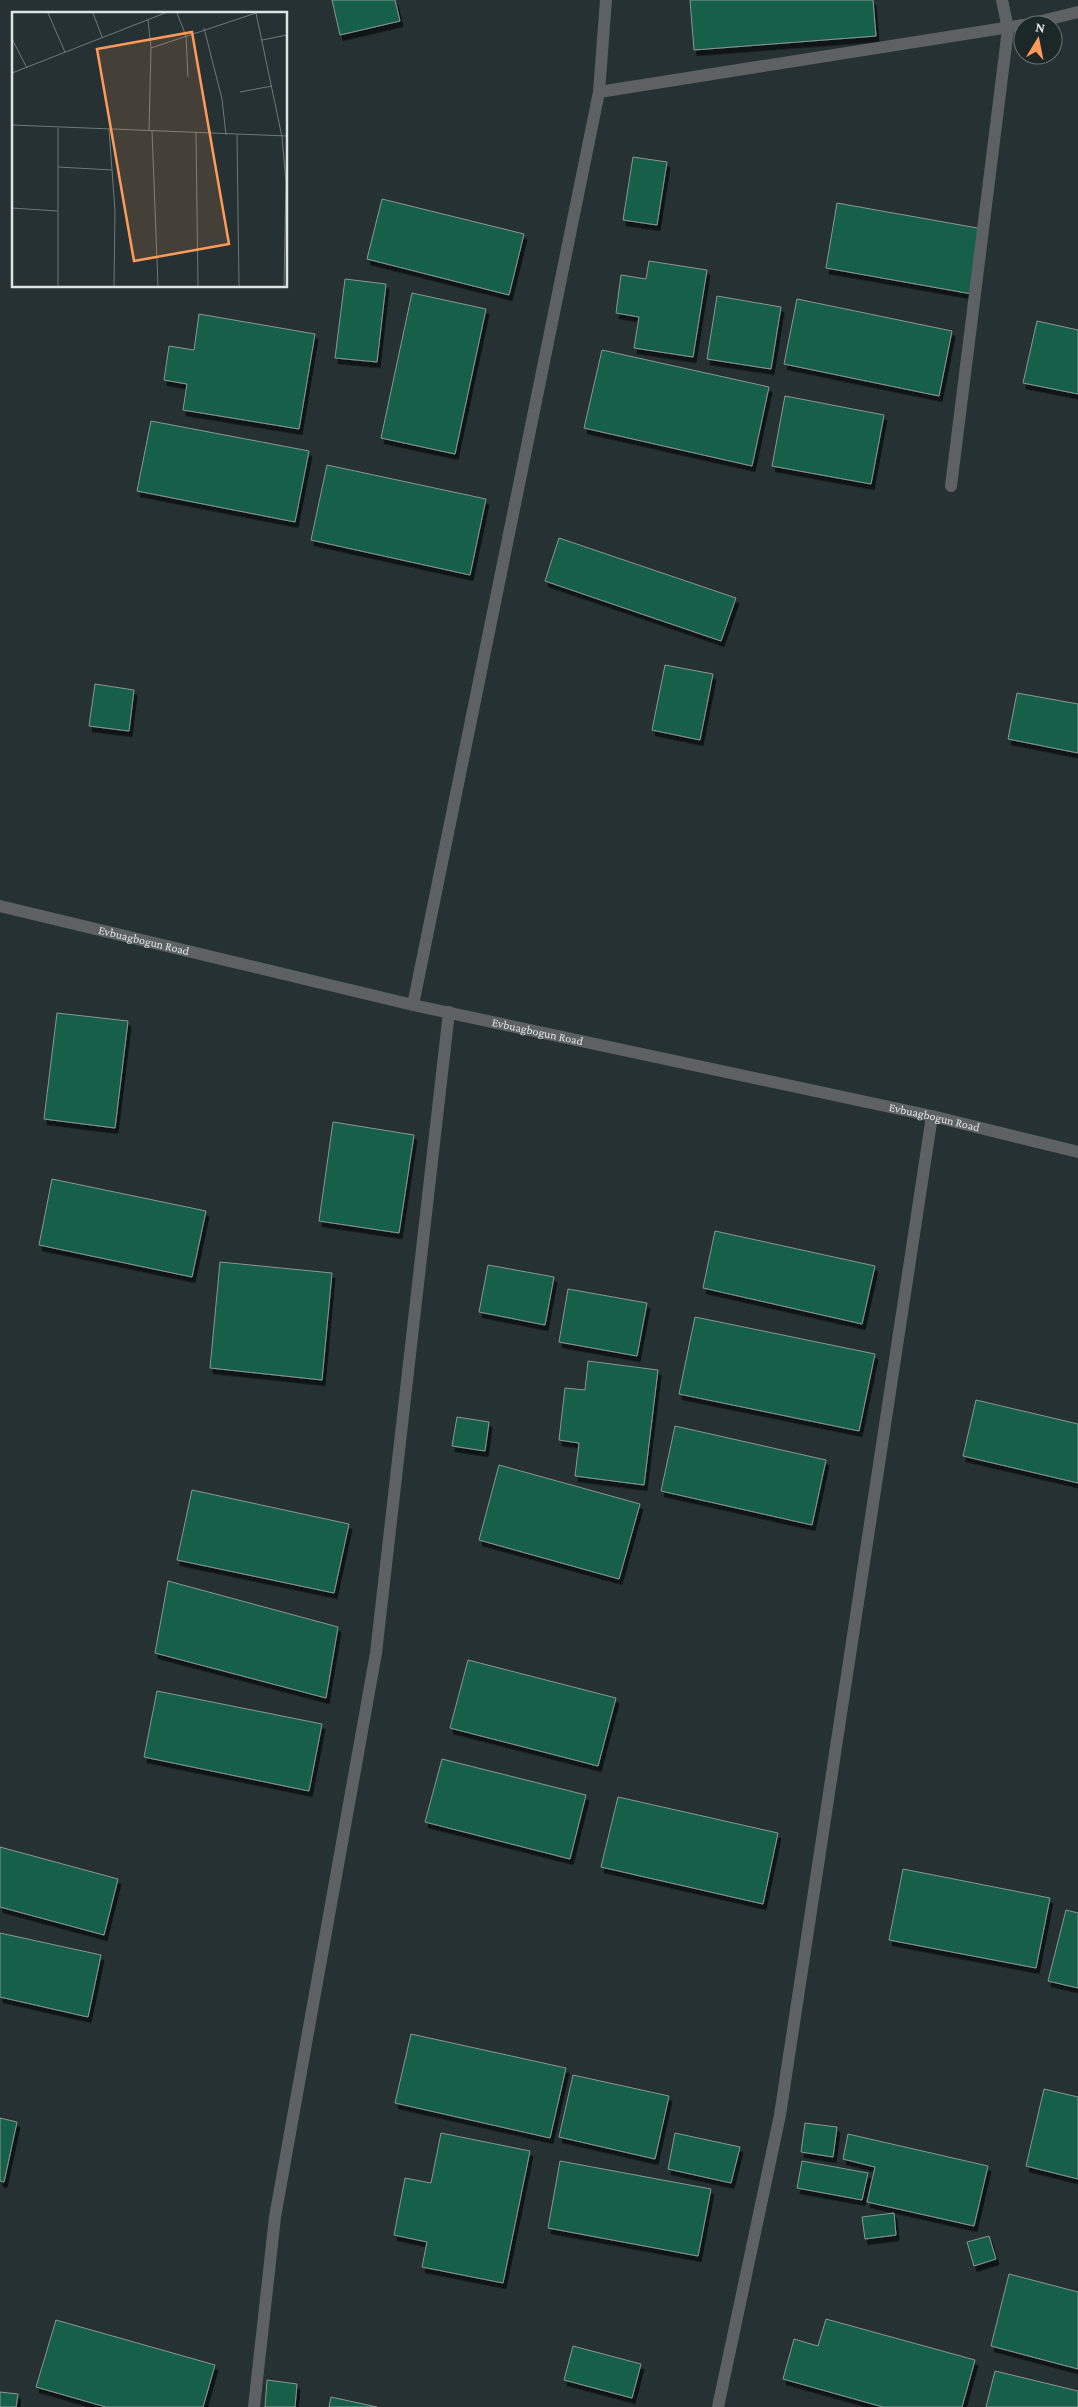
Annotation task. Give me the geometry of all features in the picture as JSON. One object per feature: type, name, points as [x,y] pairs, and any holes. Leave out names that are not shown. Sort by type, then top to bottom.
[{"type":"street","points":[[413,1005],[598,92],[606,0]]},
{"type":"street","points":[[951,486],[1008,29],[1002,0]]},
{"type":"street","points":[[1063,16],[1078,12]]},
{"type":"street","points":[[598,92],[1013,28]]},
{"type":"street","name":"Evbuagbogun Road","points":[[0,906],[413,1005],[932,1116],[1078,1152]]},
{"type":"street","points":[[254,2407],[275,2217],[376,1653],[449,1012]]},
{"type":"street","points":[[718,2407],[780,2115],[932,1116]]},
{"type":"building","points":[[332,0],[395,0],[400,21],[340,35]]},
{"type":"building","points":[[690,0],[873,0],[876,36],[694,50]]},
{"type":"building","points":[[633,157],[667,162],[657,225],[623,220]]},
{"type":"building","points":[[382,199],[524,234],[509,295],[367,259]]},
{"type":"building","points":[[837,203],[983,229],[972,294],[826,268]]},
{"type":"building","points":[[649,261],[707,270],[693,357],[634,348],[639,317],[616,313],[621,275],[646,279]]},
{"type":"building","points":[[345,279],[386,284],[377,362],[335,358]]},
{"type":"building","points":[[412,293],[486,309],[455,454],[381,438]]},
{"type":"building","points":[[717,296],[781,307],[771,369],[707,359]]},
{"type":"building","points":[[797,299],[952,331],[939,396],[784,364]]},
{"type":"building","points":[[199,314],[315,334],[299,429],[183,410],[187,384],[164,380],[169,346],[194,350]]},
{"type":"building","points":[[1037,321],[1078,330],[1078,394],[1023,383]]},
{"type":"building","points":[[602,350],[769,387],[752,466],[584,428]]},
{"type":"building","points":[[785,396],[884,415],[871,484],[772,466]]},
{"type":"building","points":[[151,421],[309,451],[295,522],[137,491]]},
{"type":"building","points":[[327,465],[486,499],[470,575],[311,540]]},
{"type":"building","points":[[559,538],[736,598],[721,641],[545,581]]},
{"type":"building","points":[[665,665],[713,674],[700,740],[652,730]]},
{"type":"building","points":[[95,684],[134,690],[129,731],[89,726]]},
{"type":"building","points":[[1017,693],[1078,704],[1078,753],[1008,739]]},
{"type":"building","points":[[57,1013],[128,1021],[115,1128],[44,1119]]},
{"type":"building","points":[[333,1122],[414,1135],[399,1233],[319,1221]]},
{"type":"building","points":[[52,1179],[206,1211],[192,1277],[39,1245]]},
{"type":"building","points":[[715,1231],[875,1266],[862,1324],[703,1288]]},
{"type":"building","points":[[220,1262],[332,1273],[322,1380],[210,1368]]},
{"type":"building","points":[[488,1265],[554,1277],[545,1325],[479,1312]]},
{"type":"building","points":[[568,1289],[647,1303],[637,1356],[559,1342]]},
{"type":"building","points":[[695,1317],[875,1354],[859,1431],[679,1394]]},
{"type":"building","points":[[588,1361],[658,1370],[644,1485],[575,1476],[579,1443],[559,1440],[565,1388],[585,1390]]},
{"type":"building","points":[[976,1400],[1078,1424],[1078,1483],[963,1456]]},
{"type":"building","points":[[457,1417],[489,1422],[485,1451],[452,1446]]},
{"type":"building","points":[[675,1426],[826,1460],[812,1525],[661,1491]]},
{"type":"building","points":[[499,1465],[640,1504],[619,1579],[479,1540]]},
{"type":"building","points":[[192,1490],[349,1524],[334,1593],[177,1560]]},
{"type":"building","points":[[168,1581],[338,1627],[326,1698],[155,1653]]},
{"type":"building","points":[[468,1660],[616,1698],[598,1766],[450,1728]]},
{"type":"building","points":[[157,1691],[322,1724],[309,1791],[144,1757]]},
{"type":"building","points":[[442,1759],[586,1795],[570,1859],[425,1822]]},
{"type":"building","points":[[618,1797],[778,1833],[763,1904],[601,1867]]},
{"type":"building","points":[[0,1847],[118,1879],[104,1935],[0,1907]]},
{"type":"building","points":[[903,1869],[1050,1898],[1036,1968],[889,1940]]},
{"type":"building","points":[[1066,1910],[1078,1913],[1078,1988],[1048,1981]]},
{"type":"building","points":[[0,1933],[101,1955],[88,2017],[0,1997]]},
{"type":"building","points":[[411,2034],[566,2068],[550,2138],[395,2103]]},
{"type":"building","points":[[573,2075],[669,2096],[655,2159],[559,2137]]},
{"type":"building","points":[[1044,2089],[1078,2097],[1078,2179],[1026,2166]]},
{"type":"building","points":[[0,2118],[17,2122],[4,2182],[0,2181]]},
{"type":"building","points":[[805,2123],[837,2127],[833,2157],[801,2152]]},
{"type":"building","points":[[441,2133],[530,2151],[503,2283],[422,2267],[427,2242],[394,2235],[405,2178],[431,2183]]},
{"type":"building","points":[[675,2133],[740,2147],[731,2183],[668,2169]]},
{"type":"building","points":[[848,2134],[988,2166],[974,2226],[867,2202],[875,2167],[843,2159]]},
{"type":"building","points":[[560,2161],[711,2189],[698,2256],[548,2228]]},
{"type":"building","points":[[802,2161],[868,2173],[862,2200],[797,2188]]},
{"type":"building","points":[[894,2213],[896,2235],[865,2239],[862,2217]]},
{"type":"building","points":[[989,2236],[996,2259],[974,2266],[967,2242]]},
{"type":"building","points":[[1009,2274],[1078,2292],[1078,2369],[991,2346]]},
{"type":"building","points":[[826,2319],[975,2360],[962,2407],[883,2407],[783,2379],[794,2339],[818,2346]]},
{"type":"building","points":[[56,2320],[215,2365],[203,2407],[106,2407],[36,2387]]},
{"type":"building","points":[[573,2346],[641,2364],[632,2398],[564,2380]]},
{"type":"building","points":[[995,2371],[1078,2391],[1078,2407],[986,2407]]},
{"type":"building","points":[[267,2380],[297,2384],[295,2407],[265,2407]]},
{"type":"building","points":[[0,2392],[18,2394],[16,2407],[0,2407]]},
{"type":"building","points":[[331,2397],[377,2407],[329,2407]]}]
